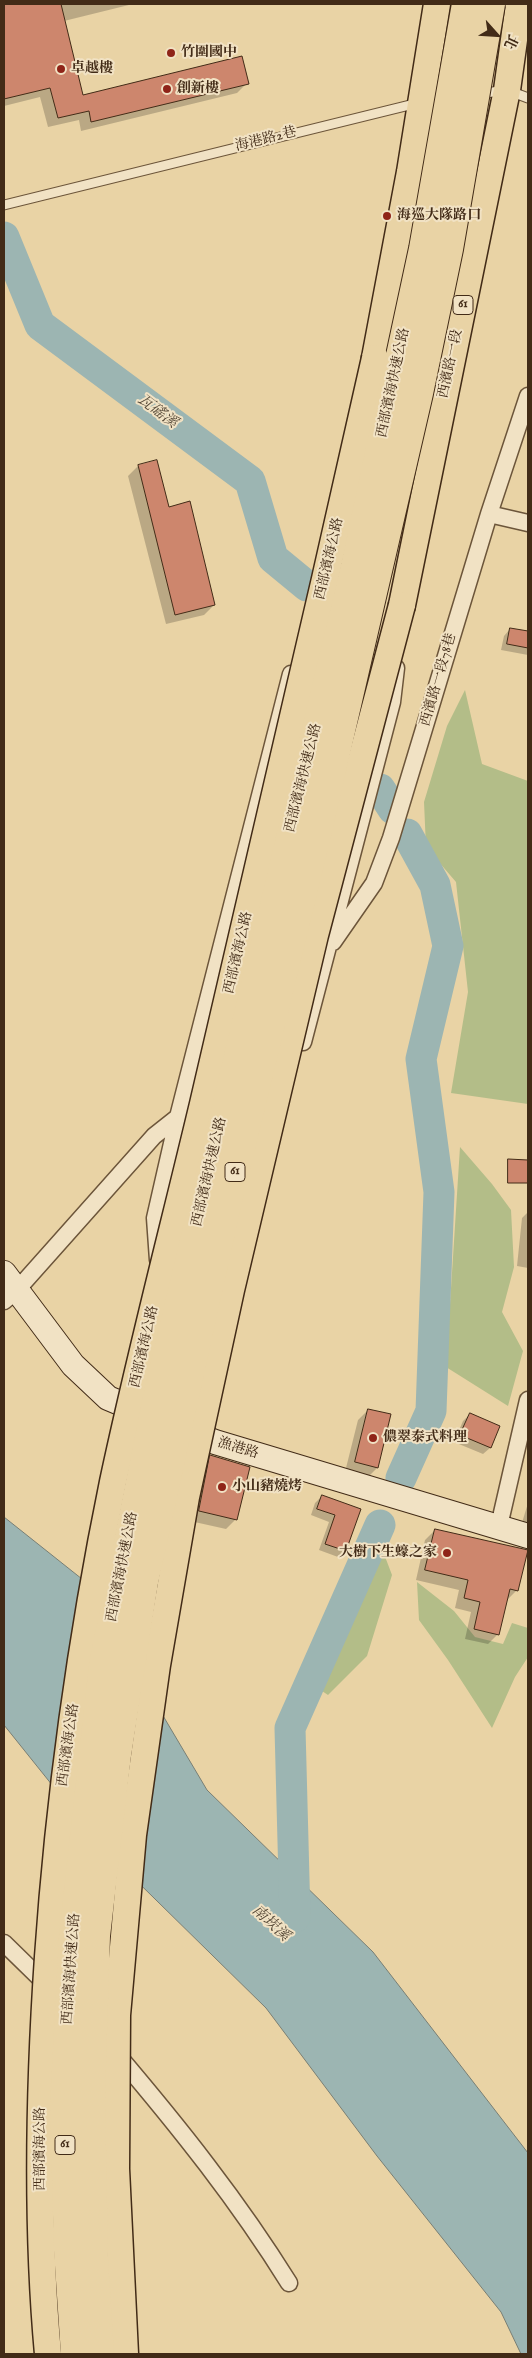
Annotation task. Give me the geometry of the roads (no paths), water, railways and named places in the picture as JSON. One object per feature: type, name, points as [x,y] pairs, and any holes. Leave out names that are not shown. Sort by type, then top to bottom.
[{"type":"highway","name":"西部濱海快速公路","points":[[75,2354],[68,2250],[64,2107],[73,1936],[104,1664],[159,1388],[355,566],[423,249],[466,4]]},
{"type":"highway","name":"西部濱海快速公路","points":[[100,2354],[94,2258],[91,2095],[96,1936],[117,1755],[143,1591],[227,1205],[325,801],[419,393],[448,249],[490,4]]},
{"type":"main road","name":"61","points":[[375,358],[431,100],[437,4]]},
{"type":"main road","name":"西濱路一段","points":[[402,605],[518,94],[519,4]]},
{"type":"main road","name":"西部濱海公路","points":[[48,2354],[39,2150],[41,2061],[61,1809],[87,1628],[114,1481],[281,774],[375,358]]},
{"type":"main road","name":"61","points":[[125,2354],[116,2170],[117,2015],[133,1835],[157,1665],[186,1497],[231,1290],[315,935],[402,605]]},
{"type":"street","points":[[141,1412],[162,1312],[155,1218],[178,1117],[314,588],[356,414],[375,358]]},
{"type":"street","name":"西濱路一段78巷","points":[[326,953],[374,882],[391,838],[489,514],[528,396]]},
{"type":"street","points":[[489,514],[528,523]]},
{"type":"street","points":[[184,1430],[208,1319],[259,1207],[392,702],[402,605]]},
{"type":"street","points":[[8,1288],[154,1136],[178,1117]]},
{"type":"street","name":"漁港路","points":[[8,1288],[73,1365],[108,1398],[224,1445],[500,1526],[528,1536]]},
{"type":"street","points":[[500,1526],[528,1400]]},
{"type":"street","points":[[4,1944],[104,2039],[185,2134],[261,2237],[289,2283]]},
{"type":"lane","name":"海港路2巷","points":[[4,205],[431,100],[464,96],[518,94]]},
{"type":"water","name":"南崁溪","points":[[4,1517],[82,1579],[207,1790],[373,1952],[528,2153],[528,2354],[521,2354],[501,2312],[377,2156],[266,2008],[101,1846],[4,1725]]},
{"type":"waterway","name":"瓦磘溪","points":[[4,237],[40,325],[250,481],[273,558],[307,586]]},
{"type":"waterway","points":[[380,789],[393,809]]},
{"type":"waterway","points":[[401,1478],[431,1411],[439,1192],[421,1059],[448,946],[435,885],[407,834]]},
{"type":"waterway","points":[[295,1917],[290,1728],[380,1525]]},
{"type":"place","name":"竹圍國中","points":[[171,53]]},
{"type":"place","name":"卓越樓","points":[[61,69]]},
{"type":"place","name":"創新樓","points":[[167,89]]},
{"type":"place","name":"海巡大隊路口","points":[[387,216]]},
{"type":"place","name":"儂翠泰式料理","points":[[373,1438]]},
{"type":"place","name":"小山豬燒烤","points":[[222,1487]]},
{"type":"place","name":"大樹下生蠔之家","points":[[447,1553]]}]
